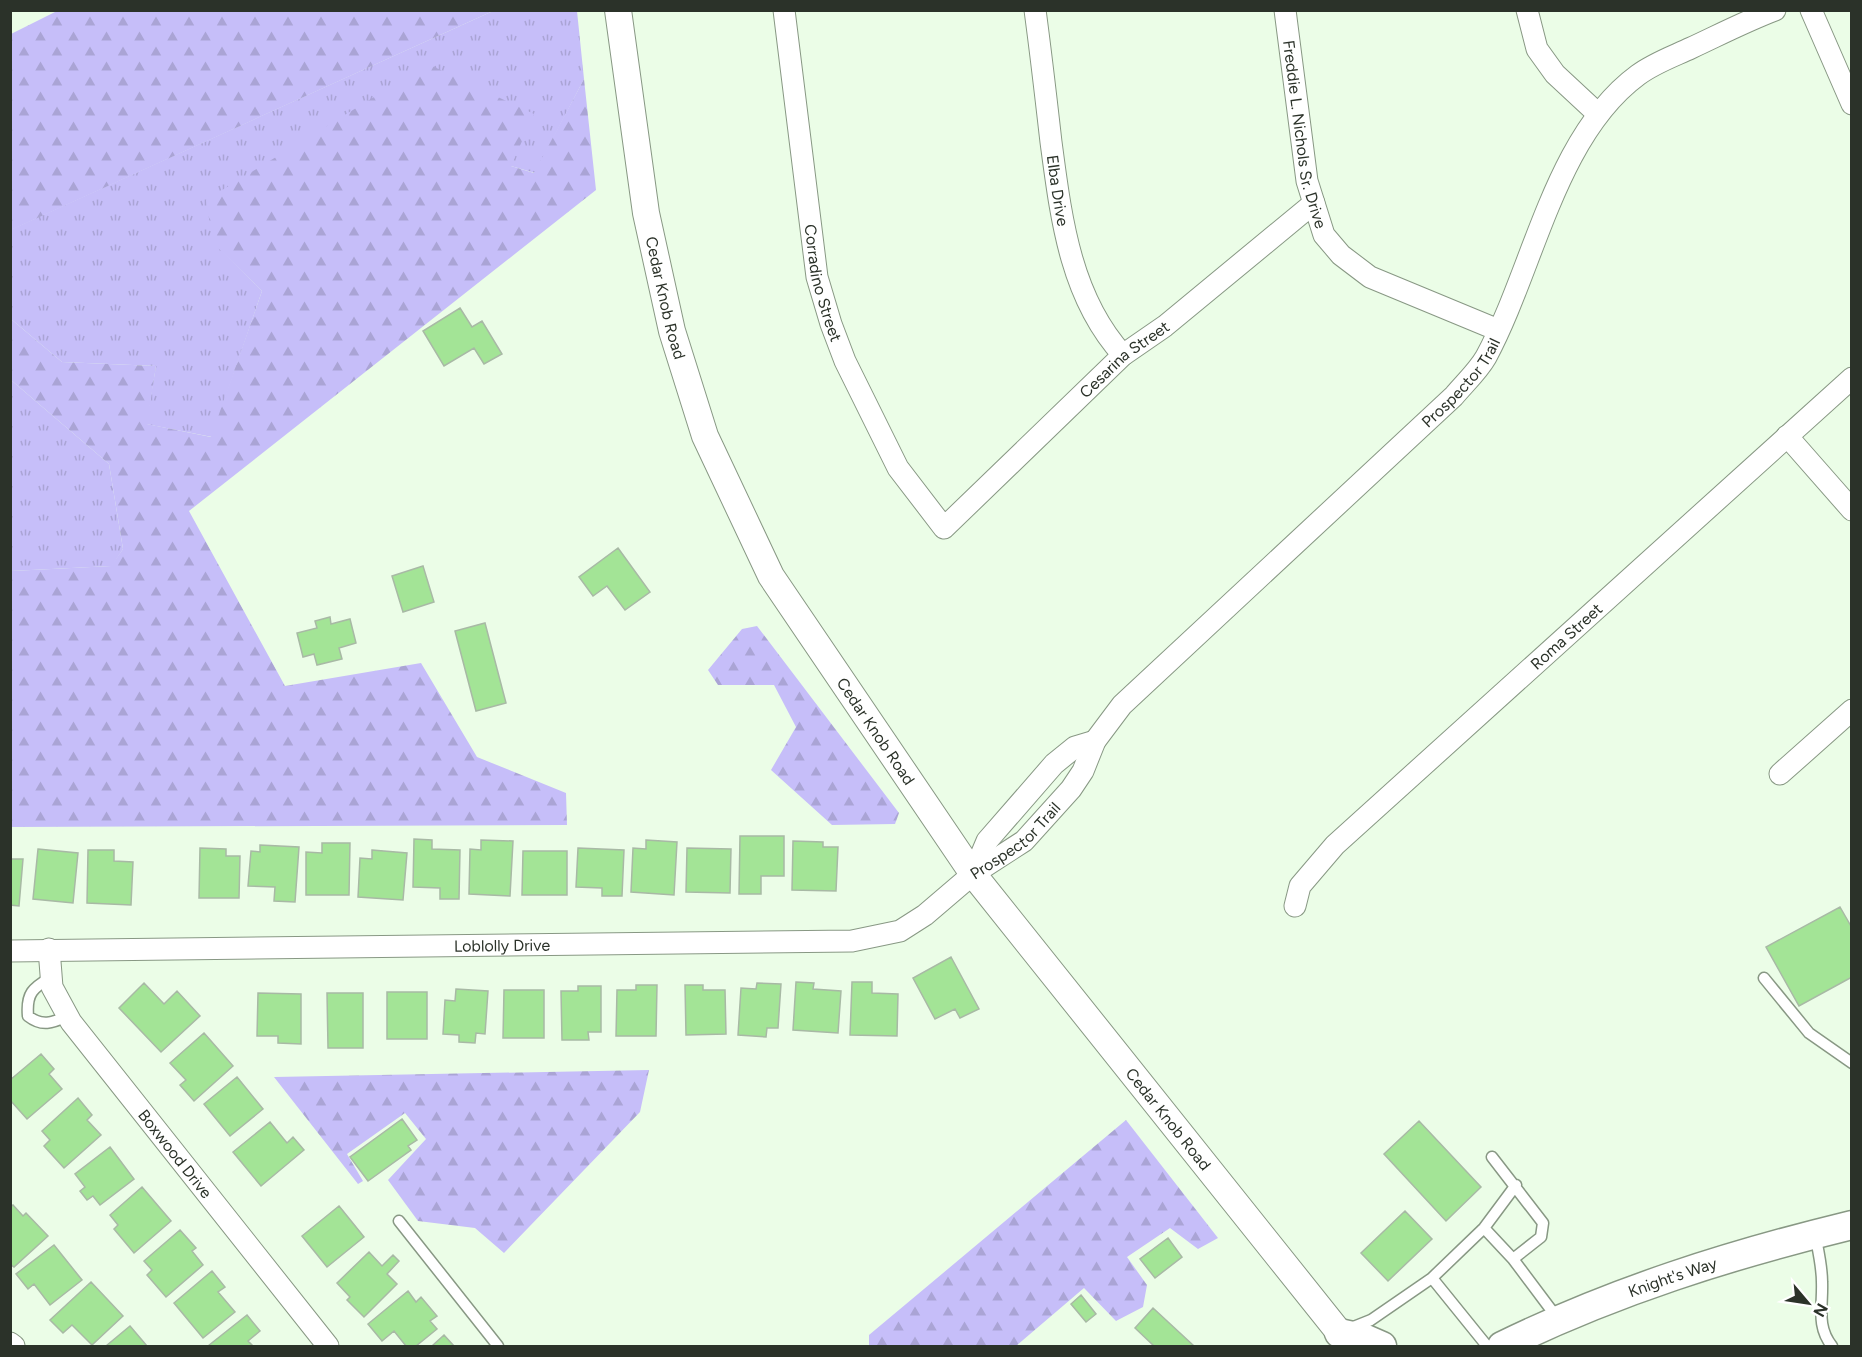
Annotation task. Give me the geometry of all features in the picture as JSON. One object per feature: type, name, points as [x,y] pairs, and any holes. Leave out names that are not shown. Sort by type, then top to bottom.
[{"type":"main road","name":"Knight's Way","points":[[1502,1347],[1558,1319],[1663,1278],[1851,1225]]},
{"type":"main road","points":[[1345,1342],[1365,1339],[1382,1347]]},
{"type":"street","name":"Cedar Knob Road","points":[[618,10],[646,213],[672,331],[705,436],[771,576],[973,874],[1345,1342]]},
{"type":"street","name":"Corradino Street","points":[[784,10],[817,278],[831,324],[844,361],[898,468],[944,528]]},
{"type":"street","name":"Elba Drive","points":[[1035,10],[1062,227],[1074,269],[1092,311],[1111,342],[1123,355]]},
{"type":"street","name":"Freddie L. Nichols Sr. Drive","points":[[1285,10],[1307,181],[1324,235],[1341,255],[1370,277],[1498,330]]},
{"type":"street","points":[[1527,10],[1538,49],[1555,74],[1598,114]]},
{"type":"street","name":"Prospector Trail","points":[[973,874],[1005,855],[1041,824],[1083,771],[1095,741],[1122,705],[1454,396],[1485,359],[1566,168],[1598,114],[1639,74],[1775,10]]},
{"type":"street","points":[[1811,10],[1851,104]]},
{"type":"street","name":"Cesarina Street","points":[[944,528],[1123,355],[1165,326],[1314,203]]},
{"type":"street","name":"Roma Street","points":[[1295,906],[1300,886],[1335,845],[1851,378]]},
{"type":"street","points":[[1787,436],[1851,510]]},
{"type":"street","points":[[1780,774],[1851,710]]},
{"type":"street","name":"Prospector Trail","points":[[973,874],[987,841],[1054,764],[1075,747],[1095,741]]},
{"type":"street","name":"Loblolly Drive","points":[[10,951],[852,941],[900,931],[925,915],[973,874]]},
{"type":"street","name":"Boxwood Drive","points":[[49,950],[52,987],[68,1016],[328,1347]]},
{"type":"street","points":[[10,1343],[14,1347]]},
{"type":"lane","points":[[51,977],[35,987],[27,1001],[28,1016],[37,1023],[51,1023],[68,1016]]},
{"type":"lane","points":[[1764,978],[1809,1033],[1851,1063]]},
{"type":"lane","points":[[1492,1157],[1516,1185],[1543,1223],[1541,1237],[1513,1259]]},
{"type":"lane","points":[[1345,1342],[1371,1320],[1432,1278],[1484,1228],[1516,1185]]},
{"type":"lane","points":[[399,1221],[498,1347]]},
{"type":"lane","points":[[1484,1228],[1513,1259],[1558,1319]]},
{"type":"lane","points":[[1815,1234],[1822,1282],[1820,1317],[1824,1336],[1832,1347]]},
{"type":"lane","points":[[1432,1278],[1487,1347]]},
{"type":"green space","points":[[59,10],[493,11],[11,230],[11,34]]},
{"type":"green space","points":[[493,11],[577,11],[584,79],[535,173],[511,166],[214,243],[262,291],[212,437],[146,424],[156,366],[62,362],[11,319],[10,230]]},
{"type":"green space","points":[[428,64],[534,114],[511,166],[534,173],[584,79],[596,190],[189,511],[285,686],[421,663],[477,757],[566,793],[567,825],[11,827],[11,571],[111,566],[123,549],[109,464],[11,380],[11,319],[62,362],[156,366],[147,424],[211,437],[262,291],[213,243],[206,200]]},
{"type":"green space","points":[[11,380],[109,464],[123,549],[112,566],[11,571]]},
{"type":"green space","points":[[757,626],[899,813],[895,824],[832,825],[771,770],[796,727],[774,685],[718,685],[708,670],[742,629]]},
{"type":"green space","points":[[649,1070],[640,1112],[504,1253],[475,1228],[418,1221],[388,1180],[426,1139],[405,1113],[347,1154],[363,1181],[358,1184],[274,1077]]},
{"type":"green space","points":[[1126,1120],[1218,1238],[1198,1249],[1170,1228],[1127,1257],[1147,1285],[1143,1307],[1116,1321],[1084,1288],[1016,1346],[869,1346],[869,1335]]},
{"type":"building","points":[[460,308],[472,327],[482,321],[502,354],[484,364],[474,348],[444,366],[423,331]]},
{"type":"building","points":[[618,548],[650,592],[625,610],[607,586],[593,596],[579,577]]},
{"type":"building","points":[[423,566],[434,602],[403,612],[392,576]]},
{"type":"building","points":[[330,617],[331,624],[350,619],[356,643],[339,648],[342,659],[317,665],[314,654],[303,657],[297,633],[317,628],[315,621]]},
{"type":"building","points":[[485,623],[506,703],[476,711],[455,631]]},
{"type":"building","points":[[740,836],[784,836],[784,876],[761,876],[761,894],[739,894]]},
{"type":"building","points":[[414,839],[432,840],[432,849],[460,850],[459,899],[440,899],[440,888],[413,887]]},
{"type":"building","points":[[481,840],[513,841],[510,896],[469,894],[470,849],[481,850]]},
{"type":"building","points":[[646,840],[677,842],[674,895],[631,892],[633,848],[646,849]]},
{"type":"building","points":[[793,841],[823,842],[823,847],[838,847],[836,891],[792,890]]},
{"type":"building","points":[[322,843],[350,843],[349,895],[306,895],[306,852],[322,853]]},
{"type":"building","points":[[260,845],[299,847],[295,902],[274,901],[275,887],[248,886],[251,851],[260,852]]},
{"type":"building","points":[[200,848],[226,849],[226,856],[240,856],[239,898],[199,898]]},
{"type":"building","points":[[578,848],[624,850],[622,896],[602,896],[602,888],[576,887]]},
{"type":"building","points":[[687,848],[731,849],[730,893],[686,892]]},
{"type":"building","points":[[38,849],[78,853],[73,903],[33,899]]},
{"type":"building","points":[[88,850],[114,850],[114,861],[133,862],[131,905],[87,903]]},
{"type":"building","points":[[372,850],[407,853],[403,900],[358,897],[360,858],[372,859]]},
{"type":"building","points":[[523,851],[567,851],[567,895],[522,895]]},
{"type":"building","points":[[10,859],[23,859],[19,906],[10,905]]},
{"type":"building","points":[[1840,907],[1852,928],[1852,977],[1799,1006],[1766,947]]},
{"type":"building","points":[[951,957],[979,1009],[960,1018],[955,1009],[935,1019],[913,978]]},
{"type":"building","points":[[796,982],[814,983],[813,989],[841,991],[838,1033],[793,1030]]},
{"type":"building","points":[[852,982],[872,982],[872,993],[898,994],[897,1036],[850,1035]]},
{"type":"building","points":[[144,983],[164,1004],[177,991],[200,1016],[161,1052],[119,1008]]},
{"type":"building","points":[[757,983],[781,984],[778,1028],[767,1028],[766,1037],[738,1035],[741,988],[756,989]]},
{"type":"building","points":[[636,985],[657,985],[656,1036],[616,1036],[617,990],[636,990]]},
{"type":"building","points":[[685,985],[703,985],[703,990],[725,990],[726,1034],[686,1035]]},
{"type":"building","points":[[578,986],[601,986],[601,1032],[588,1032],[589,1040],[562,1040],[561,991],[578,991]]},
{"type":"building","points":[[456,989],[488,991],[485,1034],[476,1033],[475,1043],[459,1042],[459,1035],[443,1034],[445,1000],[455,1001]]},
{"type":"building","points":[[504,990],[544,990],[544,1038],[503,1038]]},
{"type":"building","points":[[387,992],[427,992],[427,1039],[387,1039]]},
{"type":"building","points":[[258,993],[301,994],[301,1044],[278,1043],[278,1036],[257,1036]]},
{"type":"building","points":[[327,993],[363,993],[363,1048],[328,1048]]},
{"type":"building","points":[[204,1033],[233,1066],[194,1101],[180,1085],[186,1080],[170,1063]]},
{"type":"building","points":[[41,1054],[54,1069],[49,1074],[62,1089],[27,1119],[10,1100],[10,1080]]},
{"type":"building","points":[[237,1077],[263,1109],[230,1136],[204,1104]]},
{"type":"building","points":[[78,1098],[92,1115],[87,1120],[101,1135],[64,1168],[44,1146],[50,1140],[42,1131]]},
{"type":"building","points":[[402,1119],[417,1140],[408,1146],[411,1150],[368,1181],[350,1157]]},
{"type":"building","points":[[1419,1121],[1481,1187],[1446,1221],[1384,1154]]},
{"type":"building","points":[[270,1122],[287,1143],[293,1137],[304,1150],[261,1186],[233,1152]]},
{"type":"building","points":[[110,1147],[134,1179],[100,1205],[93,1196],[87,1200],[80,1191],[85,1187],[75,1174]]},
{"type":"building","points":[[142,1187],[171,1221],[134,1253],[114,1229],[118,1225],[110,1215]]},
{"type":"building","points":[[13,1205],[23,1216],[26,1213],[48,1236],[14,1267],[10,1264],[10,1207]]},
{"type":"building","points":[[339,1206],[364,1237],[327,1267],[302,1236]]},
{"type":"building","points":[[1405,1211],[1432,1239],[1388,1281],[1361,1253]]},
{"type":"building","points":[[180,1230],[196,1248],[192,1251],[203,1265],[166,1297],[147,1275],[152,1270],[144,1261]]},
{"type":"building","points":[[1168,1238],[1182,1257],[1155,1278],[1140,1259]]},
{"type":"building","points":[[54,1245],[82,1280],[50,1305],[34,1284],[28,1289],[16,1274]]},
{"type":"building","points":[[369,1252],[382,1266],[393,1255],[399,1261],[387,1274],[397,1284],[364,1317],[347,1300],[350,1297],[337,1283]]},
{"type":"building","points":[[212,1271],[225,1287],[218,1292],[235,1312],[203,1338],[174,1303]]},
{"type":"building","points":[[91,1282],[123,1316],[92,1345],[72,1325],[63,1333],[50,1320]]},
{"type":"building","points":[[408,1291],[416,1302],[421,1297],[437,1316],[430,1321],[437,1329],[416,1346],[406,1346],[394,1331],[382,1341],[368,1324]]},
{"type":"building","points":[[1081,1295],[1096,1314],[1086,1322],[1071,1304]]},
{"type":"building","points":[[1153,1308],[1194,1346],[1154,1346],[1135,1328]]},
{"type":"building","points":[[247,1315],[260,1331],[248,1341],[253,1346],[208,1346]]},
{"type":"building","points":[[130,1326],[147,1346],[106,1346]]},
{"type":"building","points":[[444,1335],[454,1346],[432,1346]]}]
